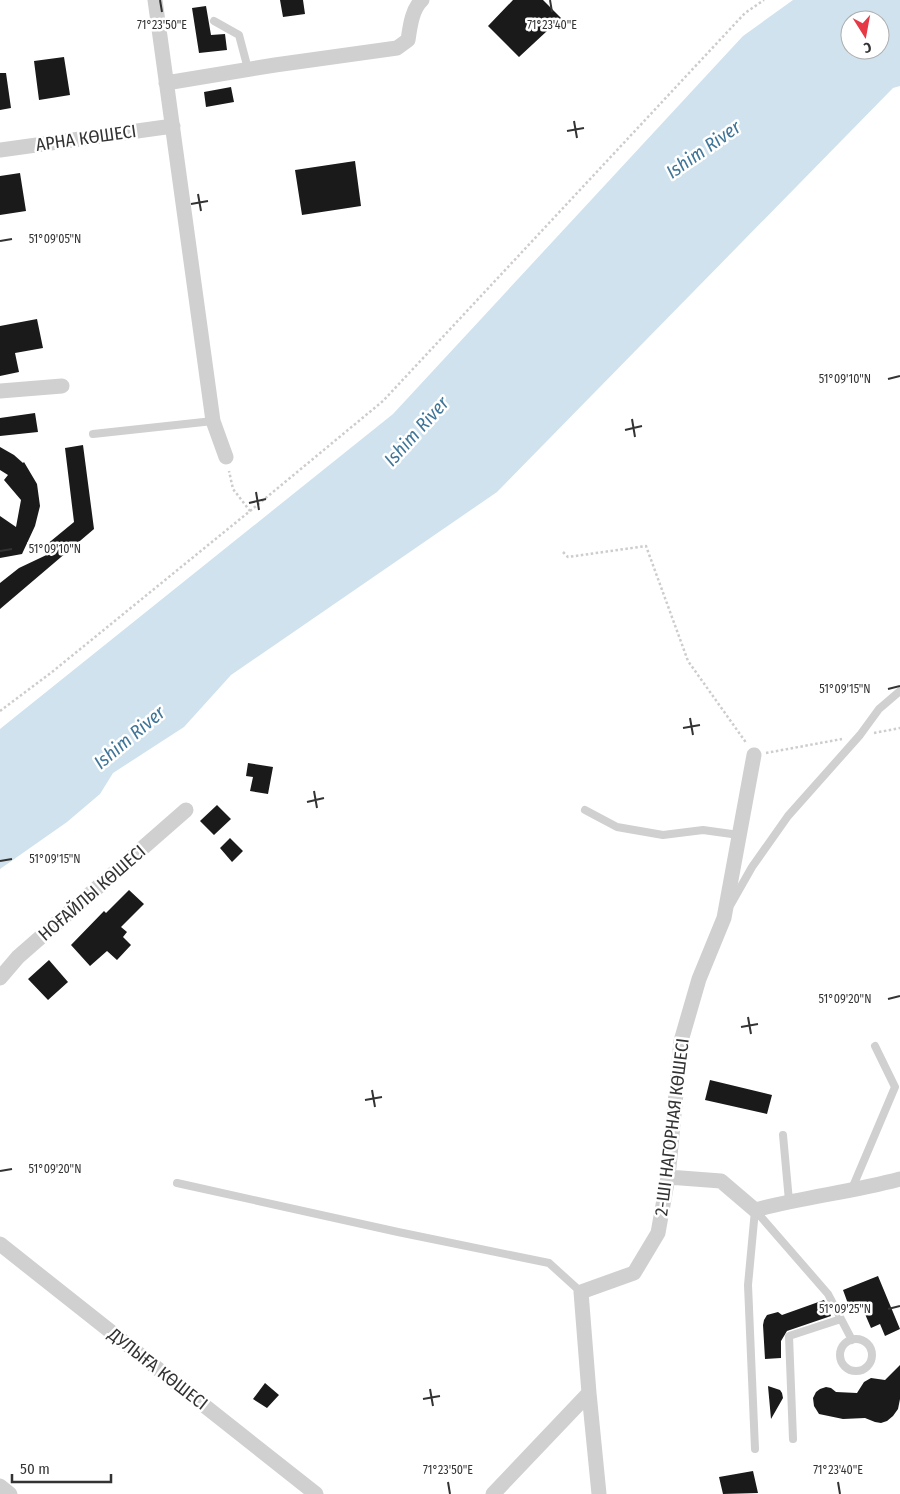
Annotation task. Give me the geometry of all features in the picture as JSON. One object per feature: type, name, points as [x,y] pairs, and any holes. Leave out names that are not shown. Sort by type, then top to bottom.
[{"type":"street","points":[[155,0],[212,421],[226,457]]},
{"type":"street","points":[[166,83],[248,69],[396,48],[408,40],[410,24],[417,4],[422,0]]},
{"type":"street","name":"АРНА КӨШЕСІ","points":[[0,150],[173,126]]},
{"type":"street","points":[[0,391],[62,386]]},
{"type":"street","name":"2-ШІ НАГОРНАЯ КӨШЕСІ","points":[[581,1292],[634,1273],[658,1233],[668,1177],[681,1041],[699,979],[724,918],[754,755]]},
{"type":"street","name":"НОҒАЙЛЫ КӨШЕСІ","points":[[0,978],[18,957],[186,810]]},
{"type":"street","points":[[668,1177],[721,1181],[755,1210],[788,1201],[851,1191],[900,1180]]},
{"type":"street","name":"ДУЛЫҒА КӨШЕСІ","points":[[0,1244],[316,1494]]},
{"type":"street","points":[[581,1292],[599,1494]]},
{"type":"street","points":[[493,1494],[589,1393]]},
{"type":"street","points":[[0,1486],[10,1494]]},
{"type":"lane","points":[[214,21],[239,35],[248,69]]},
{"type":"lane","points":[[93,434],[212,421]]},
{"type":"lane","points":[[724,918],[752,867],[788,816],[860,735],[879,709],[900,691]]},
{"type":"lane","points":[[585,810],[618,827],[663,835],[703,830],[739,835]]},
{"type":"lane","points":[[851,1191],[897,1086],[875,1046]]},
{"type":"lane","points":[[783,1135],[788,1201]]},
{"type":"lane","points":[[177,1184],[549,1263],[581,1292]]},
{"type":"lane","points":[[755,1210],[828,1294],[852,1340]]},
{"type":"lane","points":[[755,1210],[748,1285],[755,1450]]},
{"type":"lane","points":[[793,1439],[789,1336],[841,1319]]},
{"type":"lane","points":[[852,1340],[866,1343],[872,1352],[870,1362],[863,1370],[848,1369],[840,1356],[844,1346],[852,1340]]},
{"type":"path","points":[[0,711],[52,672],[383,401],[745,13],[764,0]]},
{"type":"path","points":[[226,457],[233,489],[250,511]]},
{"type":"path","points":[[563,552],[568,558],[646,546],[688,661],[754,755],[900,728]]},
{"type":"water","name":"Ishim River","points":[[793,0],[900,0],[900,86],[893,88],[497,492],[231,675],[184,727],[113,773],[100,794],[67,822],[0,869],[0,729],[393,414],[743,36]]},
{"type":"building","points":[[280,0],[303,0],[305,14],[283,17]]},
{"type":"building","points":[[513,0],[543,0],[561,18],[519,57],[488,26]]},
{"type":"building","points":[[206,6],[211,35],[225,34],[227,50],[199,53],[192,8]]},
{"type":"building","points":[[64,57],[70,95],[39,100],[34,61]]},
{"type":"building","points":[[0,73],[6,73],[11,108],[0,110]]},
{"type":"building","points":[[231,87],[234,102],[206,107],[204,92]]},
{"type":"building","points":[[355,161],[361,206],[302,215],[295,170]]},
{"type":"building","points":[[20,173],[26,211],[0,215],[0,176]]},
{"type":"building","points":[[37,319],[43,348],[15,353],[19,372],[0,376],[0,326]]},
{"type":"building","points":[[35,413],[38,432],[0,436],[0,418]]},
{"type":"building","points":[[83,445],[94,529],[0,609],[0,583],[19,568],[57,550],[56,547],[40,550],[74,522],[65,448]]},
{"type":"building","points":[[0,447],[24,462],[37,484],[40,506],[35,526],[22,554],[0,558],[0,516],[16,527],[21,500],[4,480],[8,475],[0,470]]},
{"type":"building","points":[[248,763],[273,767],[268,794],[250,791],[253,777],[246,776]]},
{"type":"building","points":[[217,805],[231,819],[214,835],[200,821]]},
{"type":"building","points":[[230,838],[243,851],[232,862],[220,848]]},
{"type":"building","points":[[129,890],[144,904],[121,927],[127,932],[123,937],[131,945],[117,960],[107,951],[90,966],[71,945],[104,911],[106,913]]},
{"type":"building","points":[[49,960],[68,982],[48,1000],[28,979]]},
{"type":"building","points":[[710,1080],[772,1095],[767,1114],[705,1100]]},
{"type":"building","points":[[878,1276],[900,1329],[885,1336],[880,1324],[871,1328],[862,1307],[851,1312],[843,1290]]},
{"type":"building","points":[[824,1300],[831,1316],[787,1331],[781,1341],[781,1358],[765,1359],[763,1325],[767,1315],[778,1312],[782,1315]]},
{"type":"building","points":[[900,1365],[900,1399],[898,1409],[887,1421],[881,1423],[865,1418],[843,1419],[819,1414],[814,1406],[813,1398],[820,1389],[826,1387],[836,1392],[857,1393],[864,1382],[871,1378],[885,1380]]},
{"type":"building","points":[[265,1383],[279,1395],[267,1408],[253,1399]]},
{"type":"building","points":[[768,1386],[780,1390],[783,1398],[771,1419]]},
{"type":"building","points":[[753,1471],[758,1493],[723,1494],[719,1477]]}]
